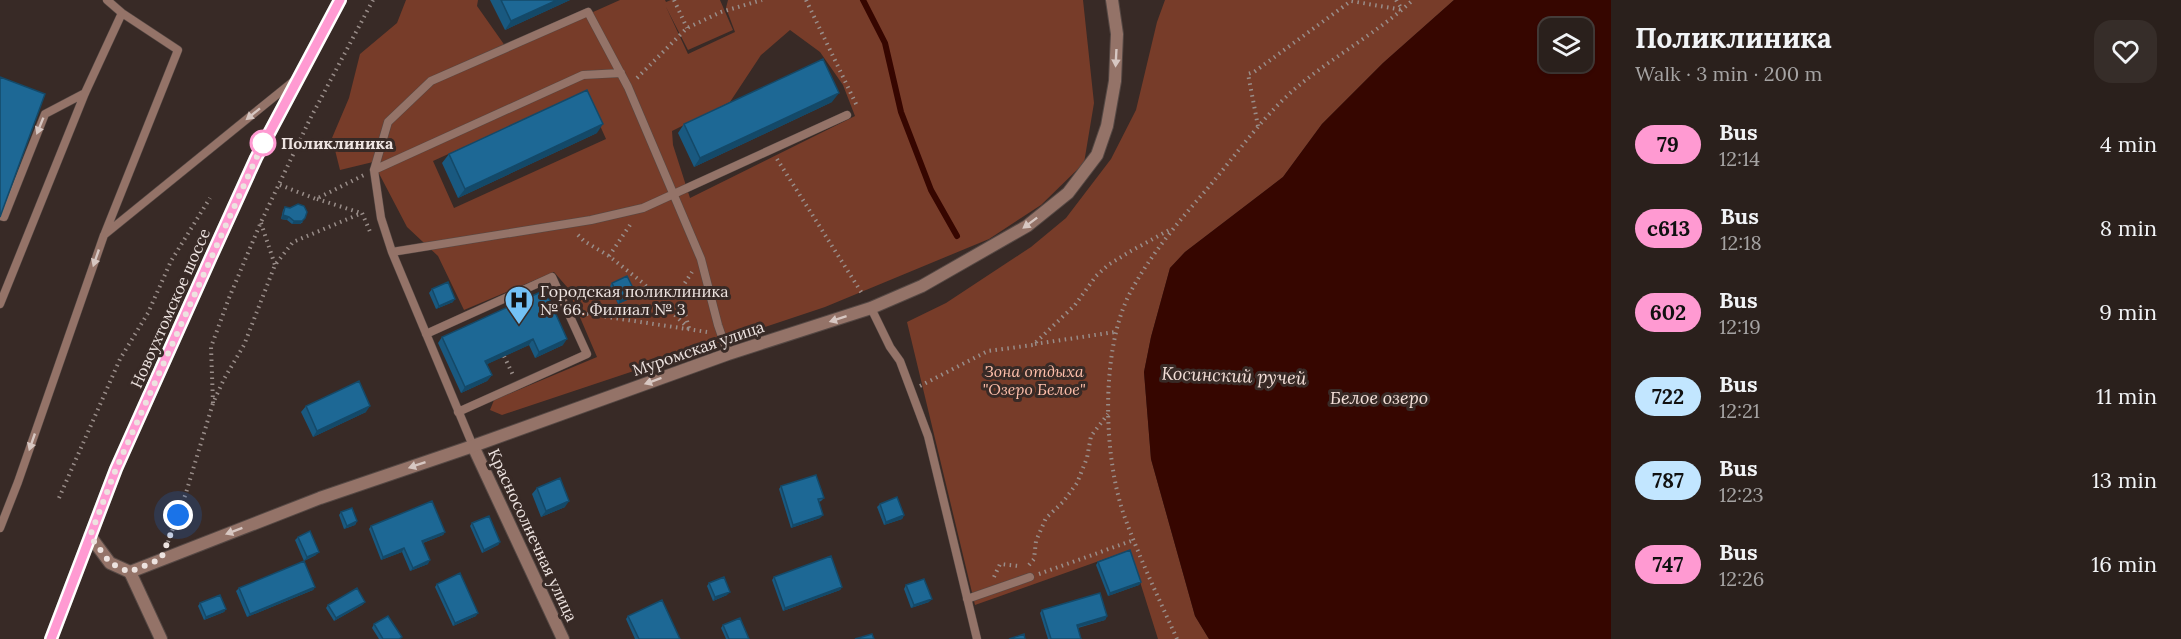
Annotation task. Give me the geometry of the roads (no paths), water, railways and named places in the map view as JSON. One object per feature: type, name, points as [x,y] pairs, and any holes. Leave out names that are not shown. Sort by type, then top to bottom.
[{"type":"main road","name":"Новоухтомское шоссе","points":[[51,639],[116,469],[215,248],[256,158],[340,0]]},
{"type":"street","name":"Муромская улица","points":[[129,572],[320,498],[728,354],[872,308],[922,286],[1027,226],[1068,193],[1096,155],[1107,126],[1115,81],[1117,34],[1112,0]]},
{"type":"street","name":"Красносолнечная улица","points":[[472,446],[563,639]]},
{"type":"street","points":[[90,536],[110,563],[129,572],[161,639]]},
{"type":"lane","points":[[0,528],[104,235],[177,50],[122,13],[107,0]]},
{"type":"lane","points":[[472,446],[392,252],[381,218],[374,170],[388,122],[431,81],[588,12],[628,87],[700,259],[728,354]]},
{"type":"lane","points":[[0,304],[86,93],[122,13]]},
{"type":"lane","points":[[374,170],[583,75],[621,73]]},
{"type":"lane","points":[[104,235],[298,77]]},
{"type":"lane","points":[[0,216],[4,217],[45,114],[86,93]]},
{"type":"lane","points":[[392,252],[569,223],[643,208],[847,116]]},
{"type":"lane","points":[[426,334],[552,277],[587,354],[458,412]]},
{"type":"lane","points":[[872,308],[890,348],[900,362],[927,436],[977,639]]},
{"type":"lane","points":[[967,599],[1030,577]]},
{"type":"water","name":"Белое озеро","points":[[1454,0],[1611,0],[1611,639],[1209,639],[1195,616],[1151,459],[1144,372],[1151,337],[1170,268],[1185,252],[1283,177],[1322,124],[1383,63]]},
{"type":"waterway","name":"Косинский ручей","points":[[863,0],[885,43],[901,112],[931,190],[957,236]]},
{"type":"place","name":"Поликлиника","points":[[263,143]]},
{"type":"place","name":"Городская поликлиника № 66. Филиал № 3","points":[[519,326]]},
{"type":"park label","name":"Зона отдыха \"Озеро Белое\"","points":[[1034,380]]}]
